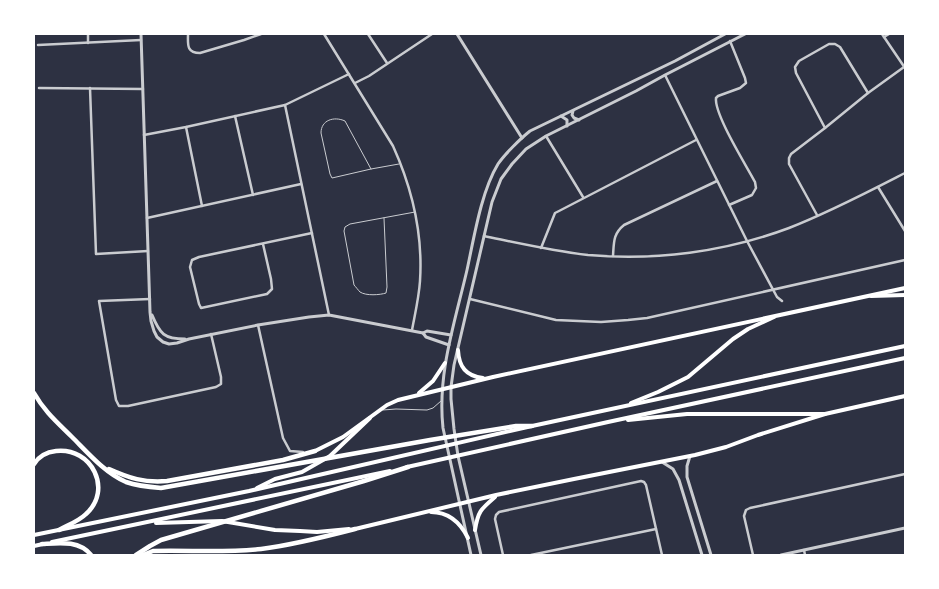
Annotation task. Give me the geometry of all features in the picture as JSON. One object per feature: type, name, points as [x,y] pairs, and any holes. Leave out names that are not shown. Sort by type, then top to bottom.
[{"type":"highway","points":[[34,393],[41,406],[99,464],[126,482],[161,488],[341,455],[532,426]]},
{"type":"highway","points":[[34,464],[45,454],[63,450],[72,452],[88,462],[96,476],[98,484],[97,494],[91,509],[86,515],[59,530]]},
{"type":"highway","points":[[99,464],[135,480],[158,482],[283,460],[315,451]]},
{"type":"highway","points":[[136,555],[161,540],[408,467]]},
{"type":"highway","points":[[142,555],[153,551],[234,551],[260,549],[308,541],[355,529]]},
{"type":"highway","points":[[42,544],[74,544],[91,555]]},
{"type":"main road","points":[[249,491],[275,479],[302,472],[324,460],[378,411],[398,400],[493,377],[905,288]]},
{"type":"main road","points":[[871,296],[905,295]]},
{"type":"main road","points":[[620,407],[658,392],[688,377],[733,339],[748,329],[774,317]]},
{"type":"main road","points":[[532,426],[905,346]]},
{"type":"main road","points":[[458,350],[462,367],[468,373],[476,377],[493,377]]},
{"type":"main road","points":[[34,546],[408,467],[905,358]]},
{"type":"main road","points":[[416,395],[433,381],[445,363]]},
{"type":"main road","points":[[142,524],[222,521],[289,531],[317,532],[355,529],[468,502],[690,456],[726,447],[825,414],[905,396]]},
{"type":"main road","points":[[608,422],[696,414],[825,414]]},
{"type":"main road","points":[[315,451],[343,437],[370,418]]},
{"type":"main road","points":[[34,535],[249,491],[517,428]]},
{"type":"main road","points":[[475,530],[478,515],[496,496]]},
{"type":"main road","points":[[424,513],[434,512],[452,518],[459,523],[468,538]]},
{"type":"street","points":[[88,34],[88,43]]},
{"type":"street","points":[[141,34],[150,312],[157,337],[163,342],[174,344],[211,334],[258,325],[329,315],[412,330],[449,345]]},
{"type":"street","points":[[188,34],[188,45],[194,53],[200,53],[261,34]]},
{"type":"street","points":[[324,34],[393,146],[410,189],[419,236],[420,268],[420,282],[412,330]]},
{"type":"street","points":[[368,34],[387,63]]},
{"type":"street","points":[[354,83],[369,76],[432,34]]},
{"type":"street","points":[[457,34],[522,138]]},
{"type":"street","points":[[471,554],[444,428],[442,389],[451,335],[480,213],[493,175],[499,163],[530,131],[725,34]]},
{"type":"street","points":[[481,555],[468,502],[454,429],[451,387],[492,202],[501,179],[526,149],[546,136],[745,34]]},
{"type":"street","points":[[817,215],[789,164],[789,158],[791,154],[868,93],[905,67],[883,35],[889,34]]},
{"type":"street","points":[[38,45],[142,40]]},
{"type":"street","points":[[729,205],[752,195],[756,188],[755,182],[723,122],[716,104],[718,96],[740,88],[746,83],[730,42]]},
{"type":"street","points":[[825,128],[796,73],[795,67],[799,61],[829,44],[835,44],[840,47],[868,93]]},
{"type":"street","points":[[684,55],[687,56],[689,62],[687,64]]},
{"type":"street","points":[[144,135],[285,105],[349,74]]},
{"type":"street","points":[[665,75],[747,241],[777,297],[782,301]]},
{"type":"street","points":[[39,88],[143,89]]},
{"type":"street","points":[[90,88],[96,254],[148,251]]},
{"type":"street","points":[[285,105],[329,315]]},
{"type":"street","points":[[573,110],[572,115],[579,120]]},
{"type":"street","points":[[236,116],[253,195]]},
{"type":"street","points":[[561,116],[567,120],[567,126]]},
{"type":"street","points":[[186,127],[202,206]]},
{"type":"street","points":[[546,136],[583,198]]},
{"type":"street","points":[[541,248],[555,213],[697,140]]},
{"type":"street","points":[[484,236],[541,248],[589,255],[667,256],[747,241],[790,228],[905,173]]},
{"type":"street","points":[[612,256],[615,237],[618,230],[624,225],[717,181]]},
{"type":"street","points":[[147,218],[301,184]]},
{"type":"street","points":[[878,187],[905,231]]},
{"type":"street","points":[[263,244],[272,279],[272,290],[267,294],[201,308],[190,267],[192,260],[199,257],[312,233]]},
{"type":"street","points":[[469,260],[473,264],[478,262]]},
{"type":"street","points":[[470,299],[556,320],[601,322],[628,320],[646,318],[905,260]]},
{"type":"street","points":[[467,270],[472,269],[476,272]]},
{"type":"street","points":[[150,299],[99,301],[116,400],[119,406],[128,406],[216,387],[221,384],[211,334]]},
{"type":"street","points":[[150,312],[166,336],[189,339]]},
{"type":"street","points":[[258,325],[283,438],[287,448],[290,452],[296,453],[315,451]]},
{"type":"street","points":[[423,333],[427,331],[451,335]]},
{"type":"street","points":[[690,456],[687,466],[687,477],[710,555]]},
{"type":"street","points":[[662,461],[677,476],[702,555]]},
{"type":"street","points":[[753,555],[744,516],[748,509],[905,474]]},
{"type":"street","points":[[503,555],[495,519],[499,512],[639,481],[646,485],[662,555]]},
{"type":"street","points":[[693,528],[695,524],[701,524]]},
{"type":"street","points":[[781,555],[905,528]]},
{"type":"street","points":[[531,555],[656,529]]},
{"type":"street","points":[[804,550],[805,555]]},
{"type":"lane","points":[[371,169],[345,122],[336,118],[323,124],[321,133],[332,178],[401,164]]},
{"type":"lane","points":[[384,218],[388,287],[386,293],[381,295],[366,294],[360,292],[354,285],[344,229],[350,224],[415,212]]},
{"type":"lane","points":[[378,411],[396,409],[427,410],[442,401]]}]
